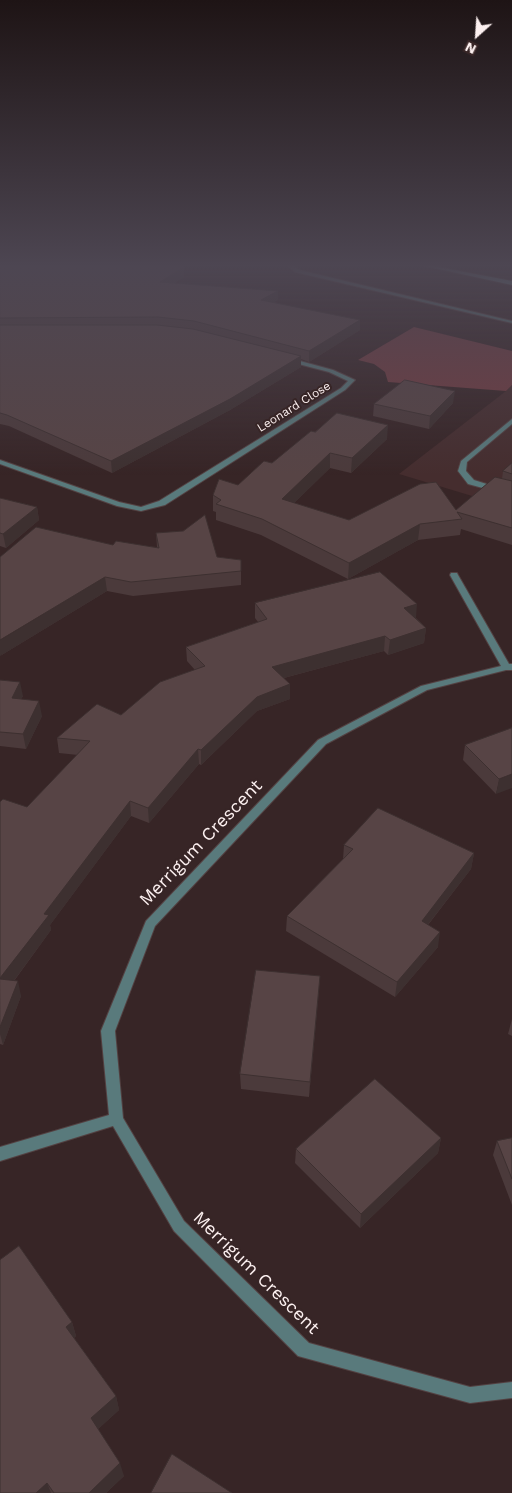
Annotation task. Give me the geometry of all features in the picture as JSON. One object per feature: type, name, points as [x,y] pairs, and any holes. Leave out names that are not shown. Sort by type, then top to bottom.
[{"type":"street","name":"Leonard Close","points":[[0,462],[117,504],[141,509],[162,503],[343,389],[352,380],[331,370],[286,359]]},
{"type":"street","points":[[512,421],[464,461],[462,471],[471,482],[512,494]]},
{"type":"street","points":[[454,575],[509,667]]},
{"type":"street","name":"Merrigum Crescent","points":[[509,667],[424,688],[322,742],[150,924],[108,1031],[116,1119],[179,1226],[304,1350],[470,1395],[512,1390]]},
{"type":"street","points":[[0,1154],[116,1119]]},
{"type":"shaded area","points":[[399,336],[449,336],[512,351],[512,385],[506,391],[388,382],[385,372],[374,364],[358,360]]},
{"type":"shaded area","points":[[512,385],[512,508],[399,474],[506,391]]},
{"type":"building","points":[[0,336],[220,336],[301,356],[230,399],[111,461],[0,413]]},
{"type":"building","points":[[250,336],[334,336],[309,351]]},
{"type":"building","points":[[405,380],[455,391],[430,416],[374,404]]},
{"type":"building","points":[[337,413],[388,425],[352,458],[330,453],[282,499],[349,520],[420,484],[436,482],[456,510],[495,477],[512,481],[512,528],[457,512],[462,519],[420,524],[349,563],[262,519],[216,504],[221,500],[213,495],[219,479],[238,485],[264,461],[272,463],[311,431],[315,432]]},
{"type":"building","points":[[512,463],[512,474],[503,471]]},
{"type":"building","points":[[0,498],[37,507],[3,534],[0,533]]},
{"type":"building","points":[[205,515],[217,557],[241,560],[241,571],[131,582],[105,577],[0,640],[0,557],[36,527],[113,545],[116,541],[159,548],[156,533],[183,531]]},
{"type":"building","points":[[380,572],[417,604],[404,608],[426,628],[390,640],[385,636],[272,667],[290,684],[257,697],[201,750],[198,749],[148,808],[130,801],[44,914],[49,915],[0,978],[0,802],[3,799],[27,807],[90,741],[57,738],[97,704],[121,715],[160,682],[205,666],[186,647],[267,619],[255,603]]},
{"type":"building","points":[[0,680],[20,682],[12,698],[39,701],[23,734],[0,732]]},
{"type":"building","points":[[512,728],[512,774],[499,779],[465,745]]},
{"type":"building","points":[[378,808],[474,853],[422,921],[440,932],[397,982],[287,916],[353,849],[344,845]]},
{"type":"building","points":[[256,970],[320,976],[310,1082],[240,1074]]},
{"type":"building","points":[[0,979],[18,981],[0,1027]]},
{"type":"building","points":[[375,1079],[441,1138],[361,1214],[296,1149]]},
{"type":"building","points":[[512,1138],[512,1179],[497,1141]]},
{"type":"building","points":[[19,1246],[72,1322],[66,1327],[116,1396],[91,1418],[120,1463],[89,1493],[54,1493],[47,1483],[36,1493],[0,1493],[0,1260]]},
{"type":"building","points":[[172,1454],[232,1493],[151,1493]]}]
